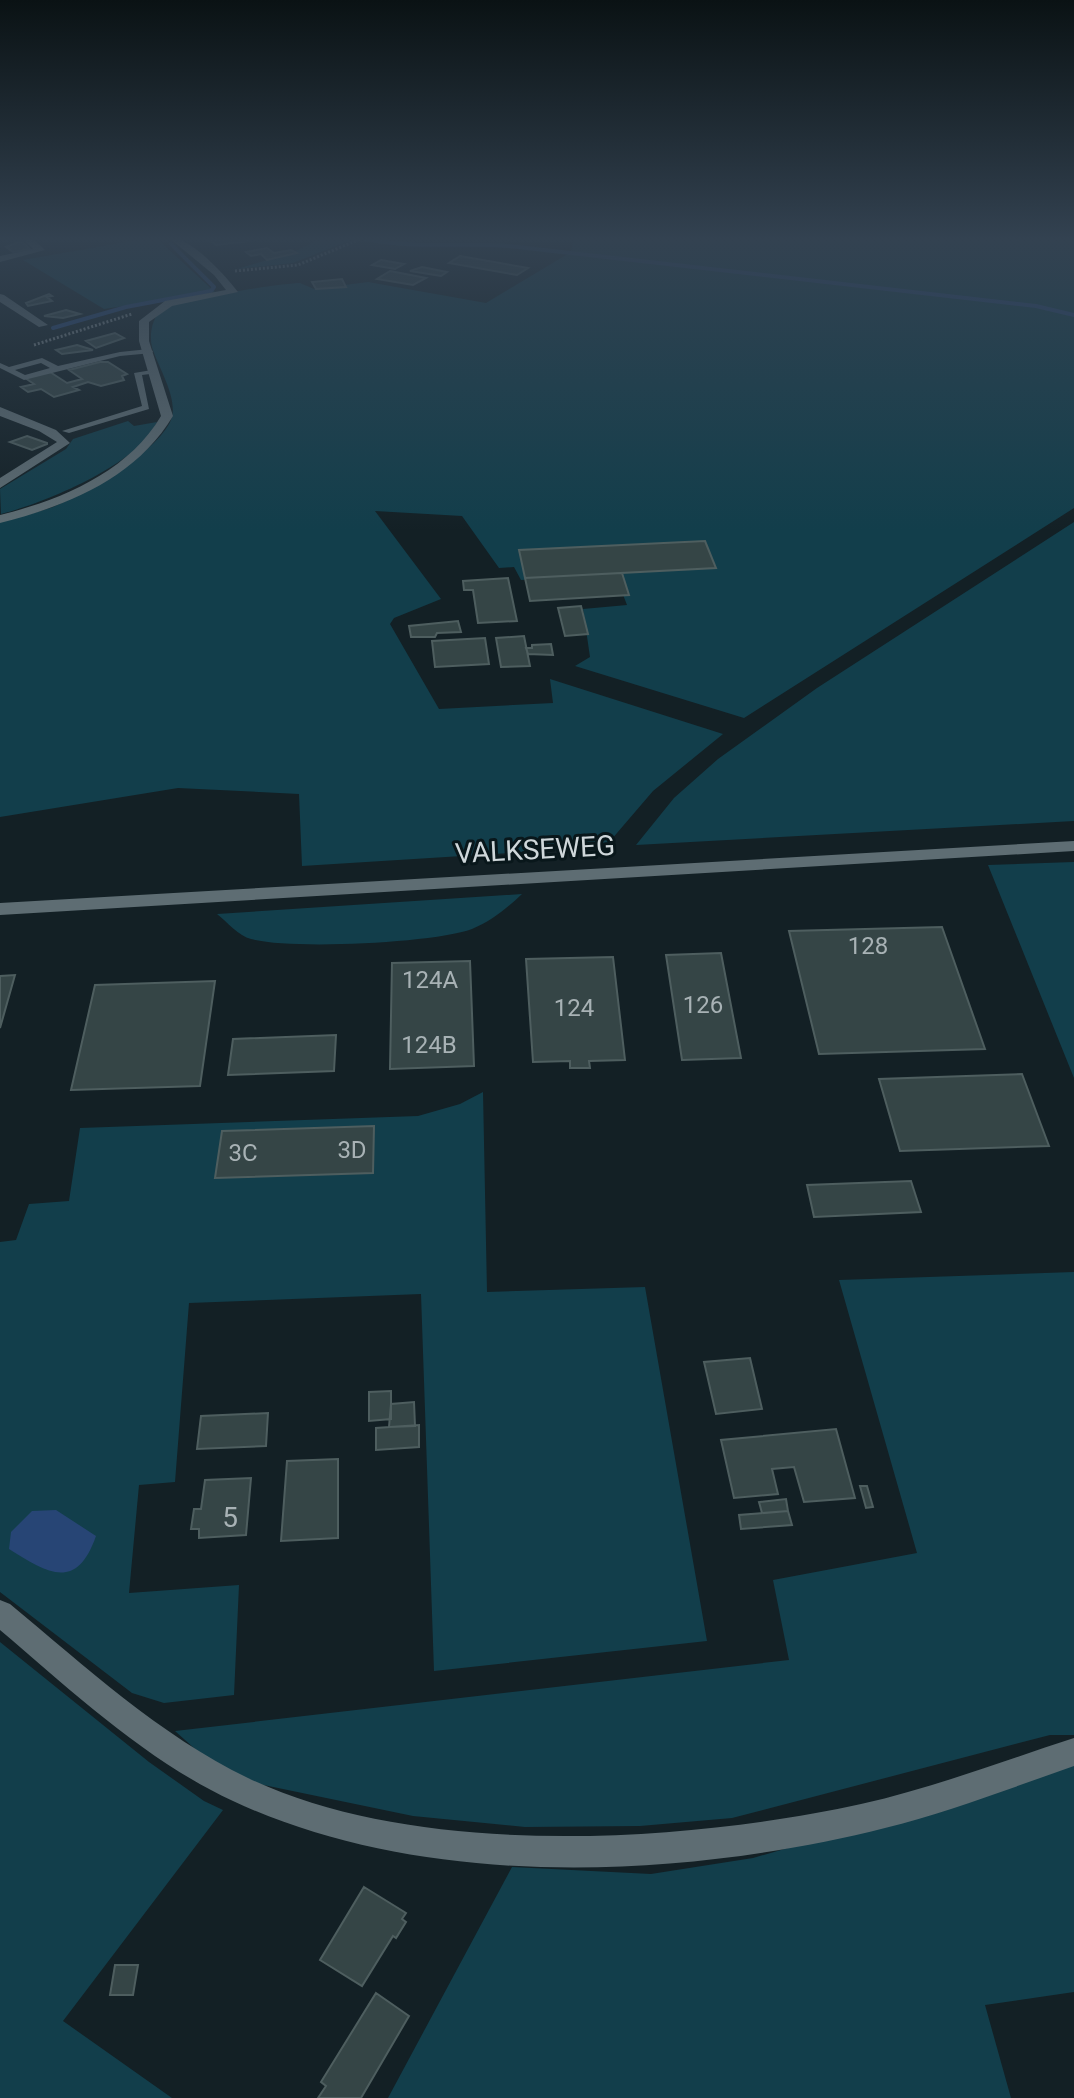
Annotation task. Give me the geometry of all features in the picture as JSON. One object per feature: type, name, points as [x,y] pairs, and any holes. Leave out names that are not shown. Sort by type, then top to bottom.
[{"type":"street","points":[[0,519],[70,497],[121,465],[153,438],[167,416],[144,335]]},
{"type":"street","points":[[0,411],[20,423],[54,434],[64,443],[0,484]]},
{"type":"street","name":"VALKSEWEG","points":[[0,909],[1074,846]]},
{"type":"street","points":[[0,1613],[142,1730],[242,1791],[328,1824],[473,1847],[594,1852],[746,1841],[863,1819],[1074,1752]]},
{"type":"lane","points":[[0,365],[24,378],[120,354],[149,351]]},
{"type":"lane","points":[[66,431],[146,407],[138,373],[155,371]]},
{"type":"path","points":[[59,337],[66,335]]},
{"type":"shaded area","points":[[151,335],[1074,335],[1074,508],[744,718],[575,666],[590,657],[583,609],[627,605],[615,574],[521,580],[514,567],[499,568],[462,516],[375,511],[441,599],[394,618],[390,624],[439,709],[553,703],[550,679],[723,734],[653,791],[605,847],[302,866],[299,794],[178,788],[0,817],[0,521],[53,507],[83,492],[120,470],[166,430],[172,417],[172,400]]},
{"type":"shaded area","points":[[128,421],[134,426],[157,422],[147,438],[111,467],[64,492],[1,514],[0,489],[66,449],[73,439]]},
{"type":"shaded area","points":[[1074,522],[1074,821],[636,845],[674,798],[718,759],[817,688]]},
{"type":"shaded area","points":[[1074,862],[1074,1078],[988,865]]},
{"type":"shaded area","points":[[522,894],[499,914],[472,929],[396,941],[328,944],[270,942],[247,937],[217,914]]},
{"type":"shaded area","points":[[483,1092],[487,1292],[645,1287],[707,1641],[434,1671],[421,1294],[189,1303],[175,1482],[139,1485],[129,1593],[239,1585],[234,1695],[164,1703],[132,1693],[0,1592],[0,1242],[16,1240],[29,1204],[69,1201],[80,1128],[418,1116],[460,1104]]},
{"type":"shaded area","points":[[1074,1272],[1074,1735],[1050,1735],[732,1818],[640,1826],[525,1827],[413,1816],[245,1781],[214,1766],[175,1731],[789,1660],[773,1580],[917,1553],[839,1280]]},
{"type":"shaded area","points":[[0,1642],[149,1762],[204,1801],[223,1810],[63,2021],[172,2098],[0,2098]]},
{"type":"shaded area","points":[[1074,1765],[1074,1992],[985,2005],[1011,2098],[388,2098],[512,1867],[651,1874],[753,1858]]},
{"type":"water","points":[[56,1510],[96,1536],[88,1554],[69,1571],[48,1570],[9,1549],[11,1532],[32,1511]]},
{"type":"building","points":[[108,335],[124,338],[96,348],[86,341]]},
{"type":"building","points":[[77,345],[93,350],[62,354],[56,350]]},
{"type":"building","points":[[108,362],[127,374],[122,376],[124,380],[101,386],[88,382],[73,387],[79,390],[54,397],[41,389],[28,392],[21,387],[34,384],[25,378],[50,372],[67,383],[82,379],[69,370]]},
{"type":"building","points":[[27,436],[47,444],[32,450],[10,442]]},
{"type":"building","points":[[705,541],[716,568],[525,578],[519,550]]},
{"type":"building","points":[[622,573],[629,595],[530,601],[525,578]]},
{"type":"building","points":[[508,578],[517,621],[478,623],[473,590],[464,590],[463,581]]},
{"type":"building","points":[[581,606],[588,634],[565,636],[558,608]]},
{"type":"building","points":[[458,621],[461,632],[411,637],[409,626]]},
{"type":"building","points":[[524,636],[530,666],[501,667],[496,638]]},
{"type":"building","points":[[485,638],[489,664],[435,667],[432,641]]},
{"type":"building","points":[[551,644],[553,655],[528,654],[526,648],[532,648],[532,645]]},
{"type":"building","points":[[942,927],[985,1049],[819,1054],[789,931]]},
{"type":"building","points":[[721,953],[741,1058],[682,1060],[666,955]]},
{"type":"building","points":[[613,957],[625,1060],[589,1061],[590,1068],[570,1068],[570,1061],[533,1062],[526,959]]},
{"type":"building","points":[[470,961],[474,1066],[390,1069],[392,963]]},
{"type":"building","points":[[15,975],[0,1028],[0,976]]},
{"type":"building","points":[[215,981],[200,1086],[71,1090],[95,985]]},
{"type":"building","points":[[336,1035],[334,1071],[228,1075],[233,1039]]},
{"type":"building","points":[[1022,1074],[1049,1146],[900,1151],[879,1079]]},
{"type":"building","points":[[374,1126],[373,1173],[215,1178],[222,1131]]},
{"type":"building","points":[[911,1181],[921,1212],[814,1217],[807,1185]]},
{"type":"building","points":[[750,1358],[762,1409],[716,1414],[704,1362]]},
{"type":"building","points":[[391,1391],[391,1419],[369,1421],[369,1392]]},
{"type":"building","points":[[414,1402],[415,1426],[389,1427],[391,1404]]},
{"type":"building","points":[[268,1413],[266,1446],[197,1449],[201,1416]]},
{"type":"building","points":[[419,1425],[419,1447],[376,1450],[376,1428]]},
{"type":"building","points":[[836,1429],[855,1498],[804,1502],[794,1467],[772,1469],[778,1494],[734,1498],[721,1440]]},
{"type":"building","points":[[338,1459],[338,1538],[281,1541],[287,1461]]},
{"type":"building","points":[[251,1478],[246,1535],[199,1538],[199,1529],[191,1529],[194,1509],[201,1509],[205,1480]]},
{"type":"building","points":[[860,1486],[867,1486],[873,1507],[866,1508]]},
{"type":"building","points":[[786,1499],[788,1511],[762,1513],[759,1502]]},
{"type":"building","points":[[788,1511],[792,1525],[741,1529],[739,1515]]},
{"type":"building","points":[[364,1887],[406,1913],[402,1919],[406,1922],[396,1938],[393,1936],[362,1986],[320,1960]]},
{"type":"building","points":[[115,1965],[138,1965],[133,1995],[110,1995]]},
{"type":"building","points":[[376,1993],[409,2016],[361,2098],[318,2098],[326,2086],[321,2082]]}]
